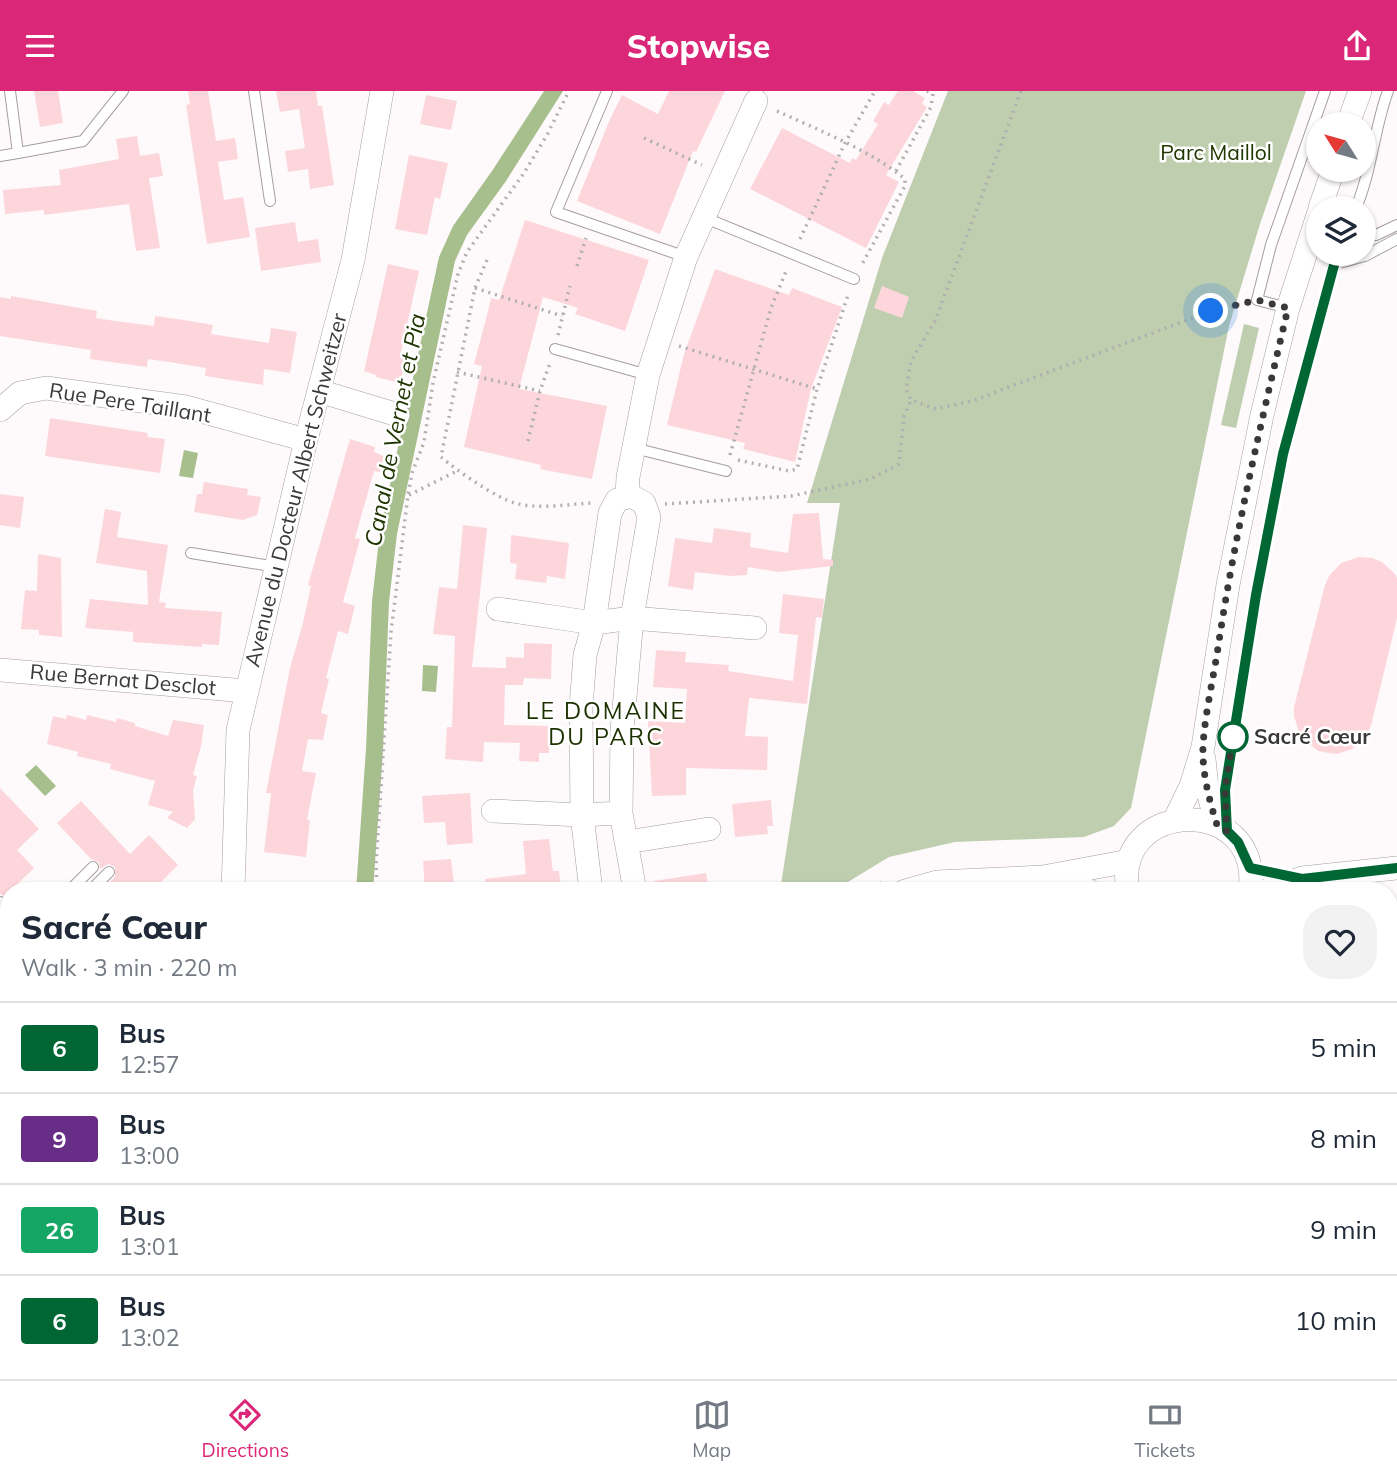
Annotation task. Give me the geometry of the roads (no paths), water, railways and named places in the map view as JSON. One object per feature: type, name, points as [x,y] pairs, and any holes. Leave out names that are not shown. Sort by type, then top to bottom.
[{"type":"street","name":"Avenue du Docteur Albert Schweitzer","points":[[233,882],[238,730],[306,440],[353,260],[382,91]]},
{"type":"street","points":[[1352,112],[1360,91]]},
{"type":"street","points":[[629,501],[633,447],[648,375],[659,340],[686,257],[756,101]]},
{"type":"street","points":[[1175,820],[1191,786],[1203,747],[1227,585],[1262,415],[1288,308],[1306,252]]},
{"type":"street","name":"Rue Pere Taillant","points":[[0,410],[20,393],[46,388],[186,407],[306,440]]},
{"type":"street","points":[[319,391],[398,415]]},
{"type":"street","points":[[629,501],[649,517],[632,618],[622,731],[621,813],[633,882]]},
{"type":"street","points":[[590,882],[582,815],[581,707],[585,655],[594,623],[610,513],[629,501]]},
{"type":"street","points":[[498,609],[594,623],[632,618],[755,628]]},
{"type":"street","name":"Rue Bernat Desclot","points":[[0,670],[246,691]]},
{"type":"street","points":[[1203,747],[1207,788],[1222,828]]},
{"type":"street","points":[[493,811],[582,815],[621,813]]},
{"type":"street","points":[[1126,882],[1129,861],[1149,832],[1161,824],[1196,818],[1222,828],[1238,842],[1250,868],[1250,882]]},
{"type":"street","points":[[626,842],[709,829]]},
{"type":"street","points":[[934,882],[1043,877],[1129,861]]},
{"type":"street","points":[[1250,868],[1302,879]]},
{"type":"street","points":[[1293,882],[1397,868]]},
{"type":"street","points":[[1043,877],[1059,882]]},
{"type":"lane","points":[[10,91],[18,153]]},
{"type":"lane","points":[[0,156],[82,141],[123,91]]},
{"type":"lane","points":[[254,91],[270,201]]},
{"type":"lane","points":[[607,91],[556,212],[686,257]]},
{"type":"lane","points":[[1288,308],[1257,300],[1271,245],[1325,91]]},
{"type":"lane","points":[[1360,196],[1376,146],[1379,117],[1388,91]]},
{"type":"lane","points":[[704,217],[853,279]]},
{"type":"lane","points":[[1376,235],[1397,225]]},
{"type":"lane","points":[[1376,250],[1397,239]]},
{"type":"lane","points":[[1222,828],[1225,790],[1256,595],[1283,454],[1332,266]]},
{"type":"lane","points":[[555,349],[648,375]]},
{"type":"lane","points":[[633,447],[726,471]]},
{"type":"lane","points":[[191,553],[277,567]]},
{"type":"lane","points":[[78,882],[93,867]]},
{"type":"lane","points":[[100,882],[110,873]]},
{"type":"place","name":"Sacré Cœur","points":[[1233,737]]},
{"type":"district","name":"LE DOMAINE DU PARC","points":[[606,724]]},
{"type":"park label","name":"Parc Maillol","points":[[1216,153]]},
{"type":"water label","name":"Canal de Vernet et Pia","points":[[395,430]]}]
